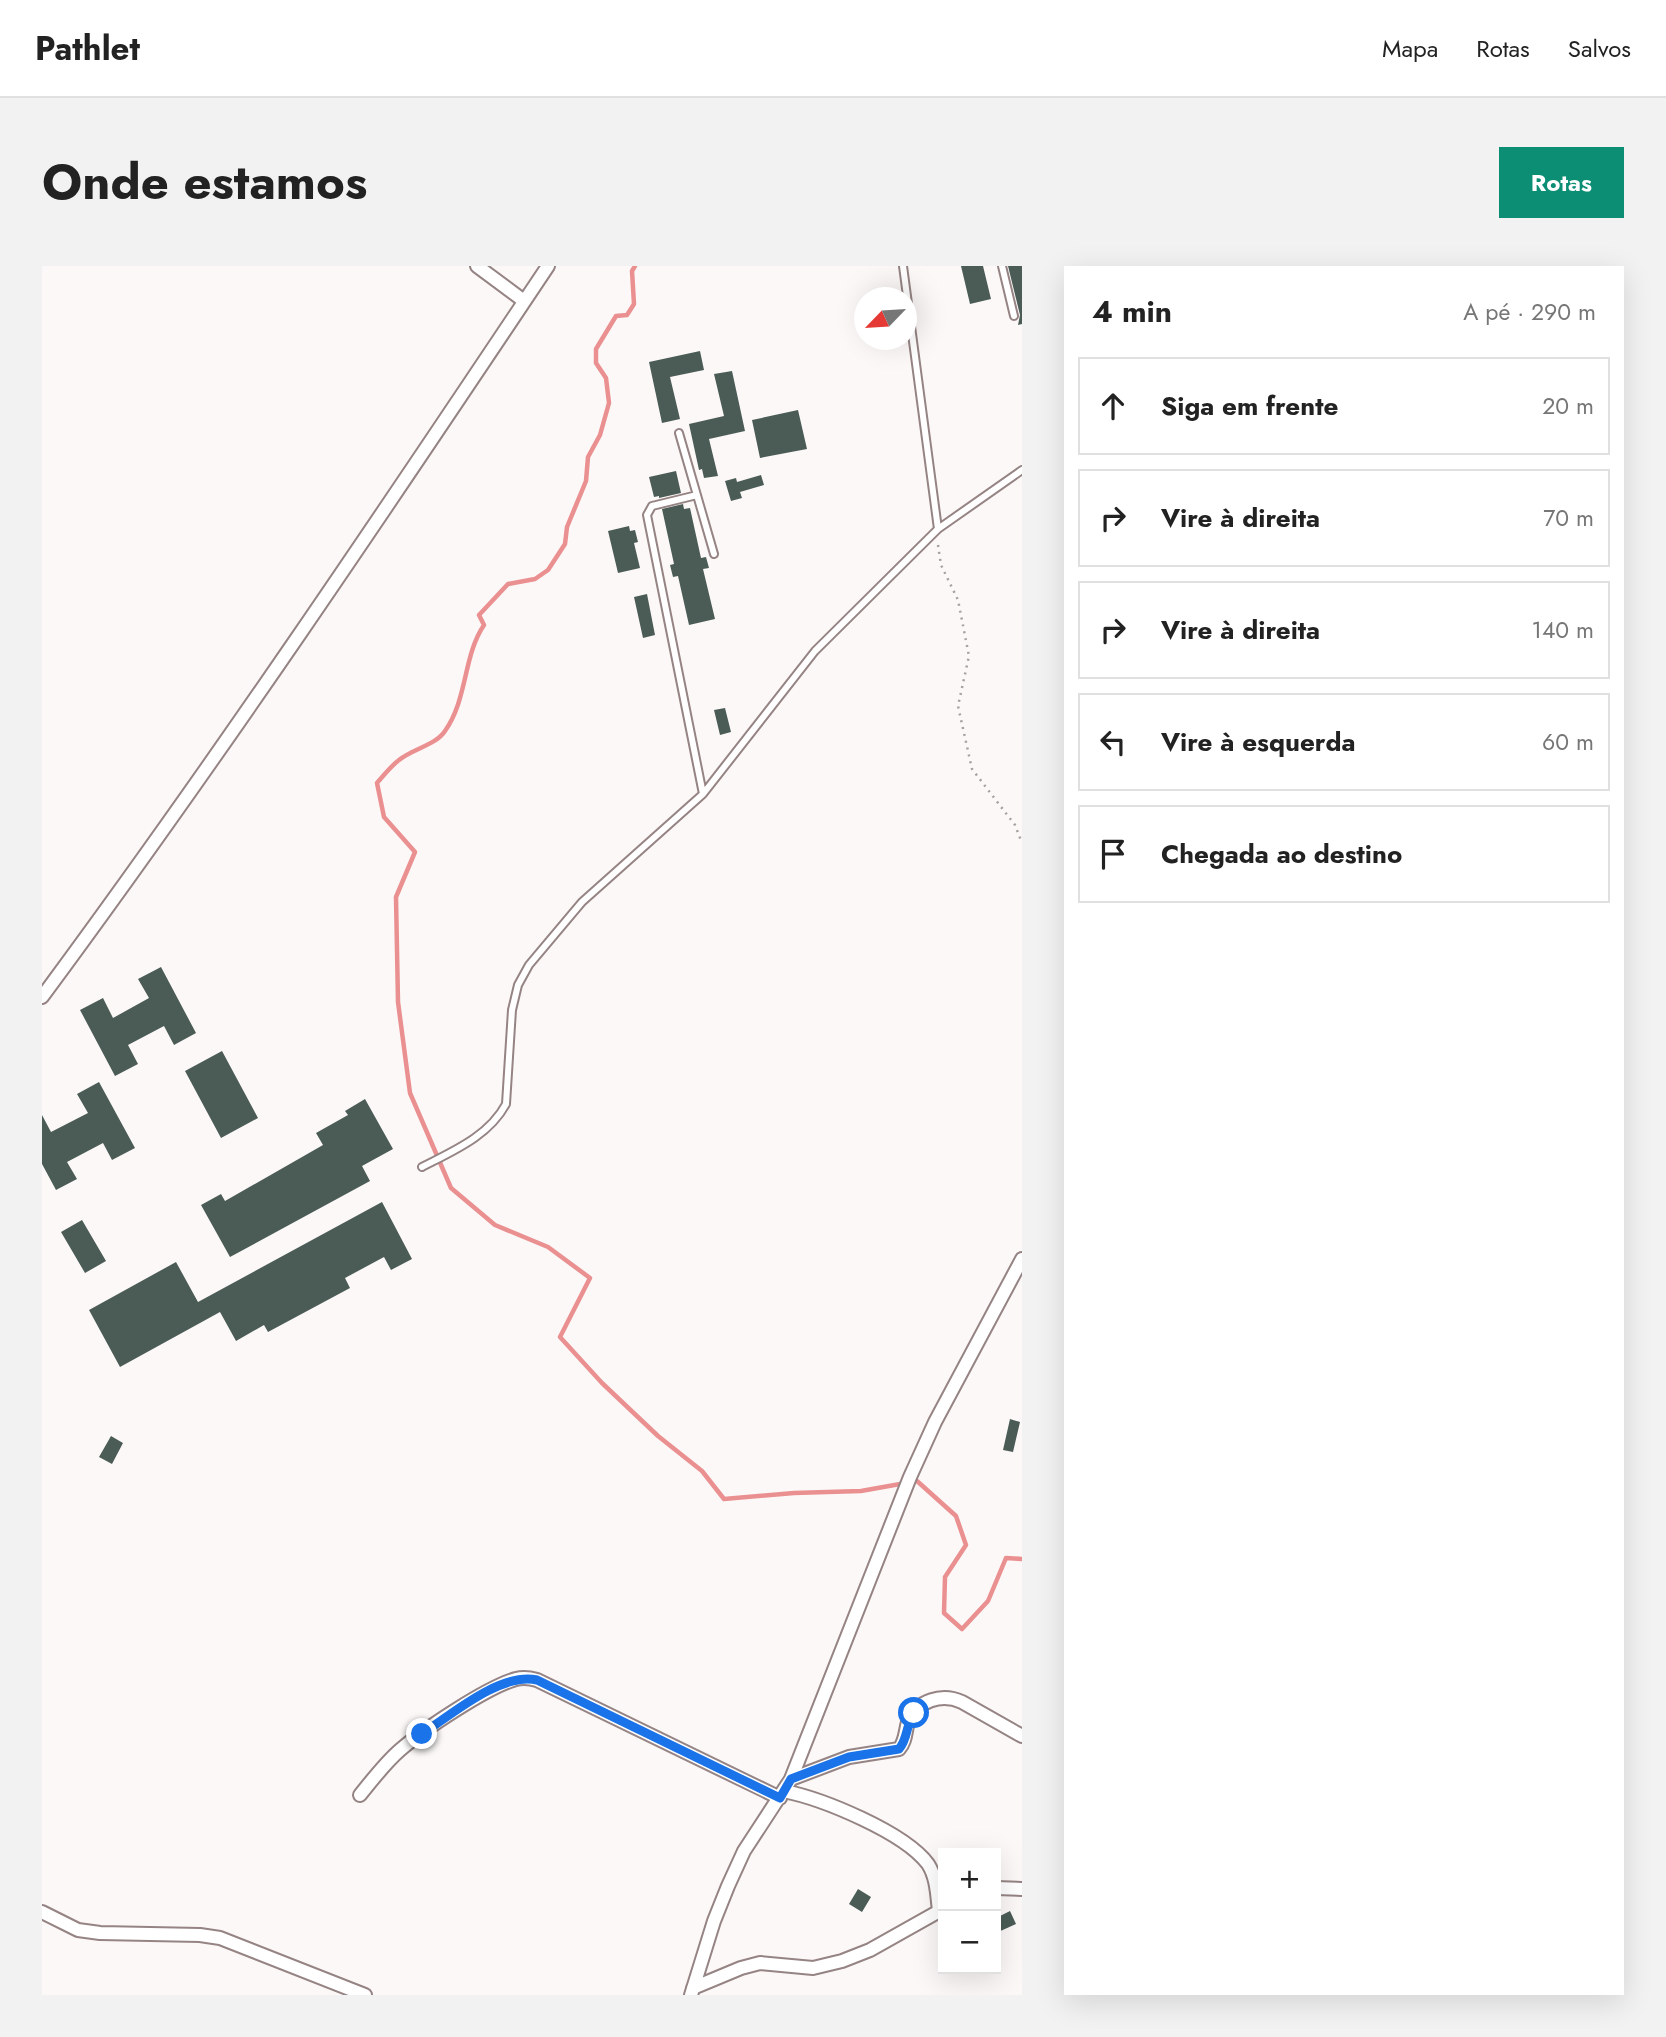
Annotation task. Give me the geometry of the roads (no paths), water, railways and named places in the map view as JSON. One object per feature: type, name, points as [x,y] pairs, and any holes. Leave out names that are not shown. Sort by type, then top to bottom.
[{"type":"street","points":[[477,266],[524,301]]},
{"type":"street","points":[[42,997],[145,858],[451,413],[548,266]]},
{"type":"street","points":[[692,1992],[728,1886],[744,1851],[785,1789],[902,1493],[935,1422],[1022,1259]]},
{"type":"street","points":[[360,1795],[401,1750],[422,1734],[468,1703],[505,1683],[527,1678],[537,1680],[785,1789],[832,1805],[902,1840],[917,1852],[933,1873],[938,1896]]},
{"type":"street","points":[[785,1789],[849,1757],[899,1749],[914,1713],[925,1703],[944,1697],[952,1697],[1022,1736]]},
{"type":"street","points":[[1001,1888],[1022,1889]]},
{"type":"street","points":[[692,1992],[741,1968],[760,1963],[813,1968],[842,1961],[870,1950],[939,1911]]},
{"type":"street","points":[[42,1912],[78,1930],[220,1938],[365,1995]]},
{"type":"lane","points":[[912,266],[904,267],[938,530]]},
{"type":"lane","points":[[1002,266],[1014,316]]},
{"type":"lane","points":[[678,433],[714,554]]},
{"type":"lane","points":[[422,1167],[453,1152],[499,1117],[506,1104],[512,1010],[518,985],[529,965],[582,902],[703,794],[815,651],[938,530],[1022,470]]},
{"type":"lane","points":[[696,495],[652,506],[647,515],[703,794]]},
{"type":"waterway","points":[[635,266],[632,271],[634,304],[627,315],[616,316],[596,349],[596,363],[606,378],[609,403],[600,435],[588,457],[586,481],[567,527],[565,544],[548,570],[535,579],[508,584],[479,615],[484,625],[472,650],[458,705],[445,731],[436,740],[399,760],[377,783],[384,817],[415,852],[396,897],[398,1002],[410,1093],[451,1188],[495,1225],[548,1247],[590,1278],[560,1337],[602,1383],[658,1436],[702,1471],[724,1499],[861,1491],[917,1481],[956,1516],[966,1545],[945,1577],[944,1613],[962,1629],[988,1601],[1006,1558],[1022,1559]]}]
